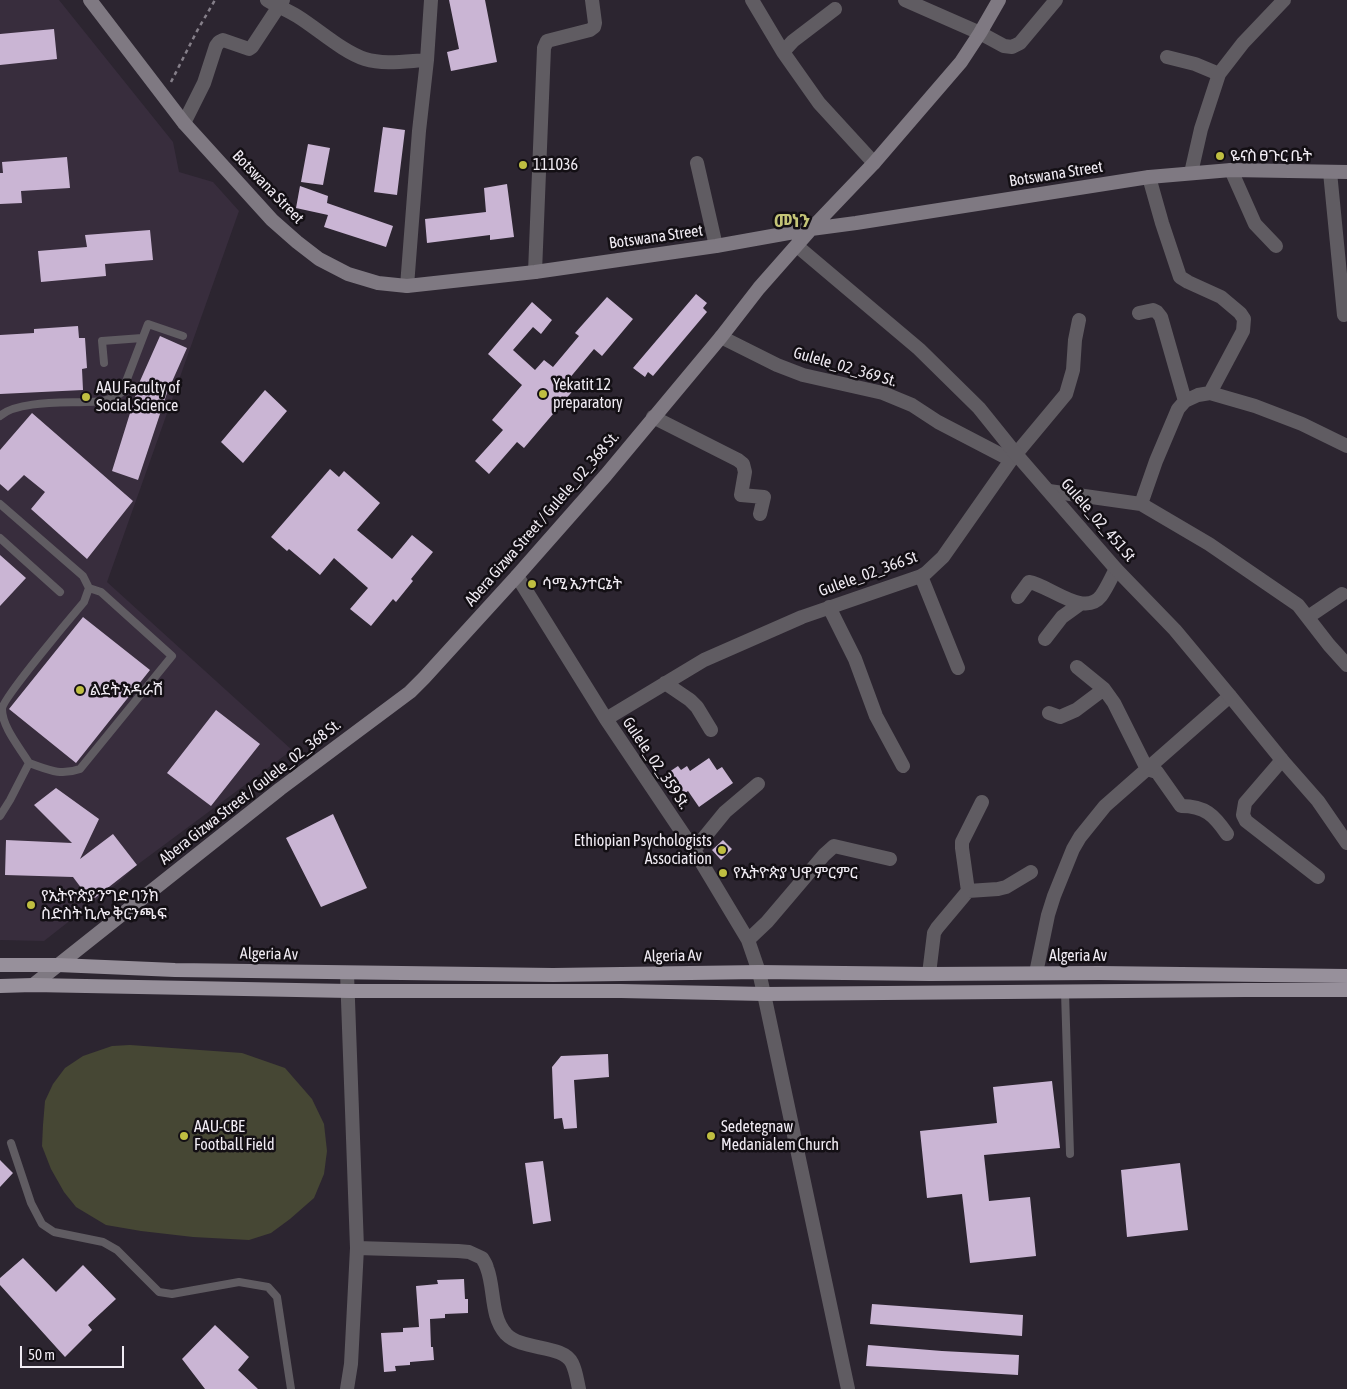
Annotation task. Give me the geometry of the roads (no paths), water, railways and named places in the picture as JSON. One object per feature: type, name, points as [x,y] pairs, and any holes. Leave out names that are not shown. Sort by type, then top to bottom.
[{"type":"main road","name":"Botswana Street","points":[[90,0],[184,123],[272,220],[319,260],[348,274],[378,284],[408,286],[535,272],[716,246],[811,229],[1149,177],[1232,170],[1347,172]]},
{"type":"main road","name":"Abera Gizwa Street / Gulele_02_368 St.","points":[[33,985],[280,789],[410,692],[424,678],[518,576],[606,475],[721,337],[759,288],[811,229],[874,163],[961,62],[999,0]]},
{"type":"main road","name":"Algeria Av","points":[[0,965],[58,965],[175,970],[553,975],[759,972],[1347,976]]},
{"type":"main road","points":[[0,986],[349,991],[621,990],[764,994],[1347,990]]},
{"type":"street","points":[[408,286],[431,0]]},
{"type":"street","points":[[535,272],[544,48],[547,41],[590,30],[594,27],[592,0]]},
{"type":"street","points":[[752,0],[783,52],[819,103],[874,163]]},
{"type":"street","points":[[905,0],[980,33],[1004,46],[1012,47],[1020,43],[1056,0]]},
{"type":"street","points":[[1191,173],[1201,129],[1219,74],[1243,43],[1284,0]]},
{"type":"street","points":[[184,123],[204,83],[219,42],[224,40],[249,49],[252,47],[276,2],[351,53],[366,59],[377,62],[427,60]]},
{"type":"street","points":[[783,52],[793,41],[835,9]]},
{"type":"street","points":[[1167,57],[1195,64],[1219,74]]},
{"type":"street","points":[[697,163],[716,246]]},
{"type":"street","points":[[1232,170],[1255,224],[1276,246]]},
{"type":"street","points":[[1330,172],[1344,315]]},
{"type":"street","points":[[1149,177],[1180,277],[1221,297],[1240,313],[1244,319],[1243,331],[1210,392]]},
{"type":"street","name":"Gulele_02_451 St","points":[[797,246],[919,349],[979,408],[1014,457],[1049,491],[1116,569],[1174,630],[1230,696],[1318,801],[1347,843]]},
{"type":"street","points":[[1139,313],[1153,310],[1161,317],[1185,401]]},
{"type":"street","name":"Gulele_02_366 St","points":[[606,719],[704,660],[802,617],[926,573],[943,557],[1014,457],[1066,394],[1073,370],[1075,340],[1079,320]]},
{"type":"street","name":"Gulele_02_369 St.","points":[[721,337],[777,365],[803,375],[883,393],[912,405],[938,422],[1014,457]]},
{"type":"street","points":[[1141,504],[1156,461],[1178,409],[1185,401],[1198,395],[1210,392],[1255,406],[1302,424],[1347,446]]},
{"type":"street","points":[[653,417],[744,464],[745,472],[741,494],[764,496],[760,514]]},
{"type":"street","points":[[1049,491],[1141,504],[1209,544],[1298,605],[1347,665]]},
{"type":"street","points":[[1018,597],[1029,582],[1036,583],[1080,604],[1091,603],[1100,598],[1116,569]]},
{"type":"street","name":"Gulele_02_359 St.","points":[[518,576],[606,719],[694,850],[748,940],[764,994],[848,1389]]},
{"type":"street","points":[[921,576],[958,668]]},
{"type":"street","points":[[1308,617],[1342,594]]},
{"type":"street","points":[[1045,639],[1062,617],[1080,604]]},
{"type":"street","points":[[829,607],[855,659],[876,716],[902,766]]},
{"type":"street","points":[[1076,667],[1104,689],[1114,703],[1147,768],[1157,772],[1181,806],[1193,806],[1207,811],[1217,819],[1227,834]]},
{"type":"street","points":[[665,683],[697,707],[711,730]]},
{"type":"street","points":[[1049,713],[1060,717],[1076,710],[1104,689]]},
{"type":"street","points":[[1036,973],[1048,915],[1054,896],[1073,849],[1080,837],[1105,806],[1230,696]]},
{"type":"street","points":[[1282,760],[1245,803],[1243,815],[1246,821],[1318,877]]},
{"type":"street","points":[[694,850],[725,812],[758,784]]},
{"type":"street","points":[[968,891],[962,842],[982,802]]},
{"type":"street","points":[[748,940],[767,922],[824,855],[834,846],[890,859]]},
{"type":"street","points":[[929,974],[934,933],[968,891],[1006,887],[1031,872]]},
{"type":"street","points":[[347,973],[357,1248],[351,1364],[347,1389]]},
{"type":"street","points":[[357,1248],[458,1251],[469,1252],[482,1258],[487,1268],[500,1326],[508,1336],[522,1344],[552,1350],[566,1356],[572,1361],[579,1389]]},
{"type":"lane","points":[[0,416],[6,411],[21,407],[102,401],[113,398],[122,392],[148,324],[183,336]]},
{"type":"lane","points":[[104,363],[102,341],[142,338]]},
{"type":"lane","points":[[0,504],[83,576],[89,588],[101,592],[172,656],[80,769],[59,773],[29,763],[3,719],[2,706],[84,602],[89,588]]},
{"type":"lane","points":[[0,538],[60,592]]},
{"type":"lane","points":[[0,816],[29,763]]},
{"type":"lane","points":[[1065,992],[1070,1154]]},
{"type":"lane","points":[[11,1142],[31,1203],[42,1224],[54,1232],[102,1242],[117,1250],[159,1292],[172,1294],[238,1282],[268,1287],[277,1297],[291,1389]]},
{"type":"place","name":"ዬናስ ፀጉር ቤት","points":[[1220,156]]},
{"type":"place","name":"111036","points":[[523,165]]},
{"type":"place","name":"Yekatit 12 preparatory","points":[[543,394]]},
{"type":"place","name":"AAU Faculty of Social Science","points":[[86,397]]},
{"type":"place","name":"ሳሚ ኢንተርኔት","points":[[532,584]]},
{"type":"place","name":"ልደት አዳራሽ","points":[[80,690]]},
{"type":"place","name":"Ethiopian Psychologists Association","points":[[722,850]]},
{"type":"place","name":"የኢትዮጵያ ህዋ ምርምር","points":[[723,873]]},
{"type":"place","name":"የኢትዮጵያ ንግድ ባንክ ስድስት ኪሎ ቅርንጫፍ","points":[[31,905]]},
{"type":"place","name":"AAU-CBE Football Field","points":[[184,1136]]},
{"type":"place","name":"Sedetegnaw Medanialem Church","points":[[711,1136]]},
{"type":"district","name":"መነን","points":[[792,221]]}]
